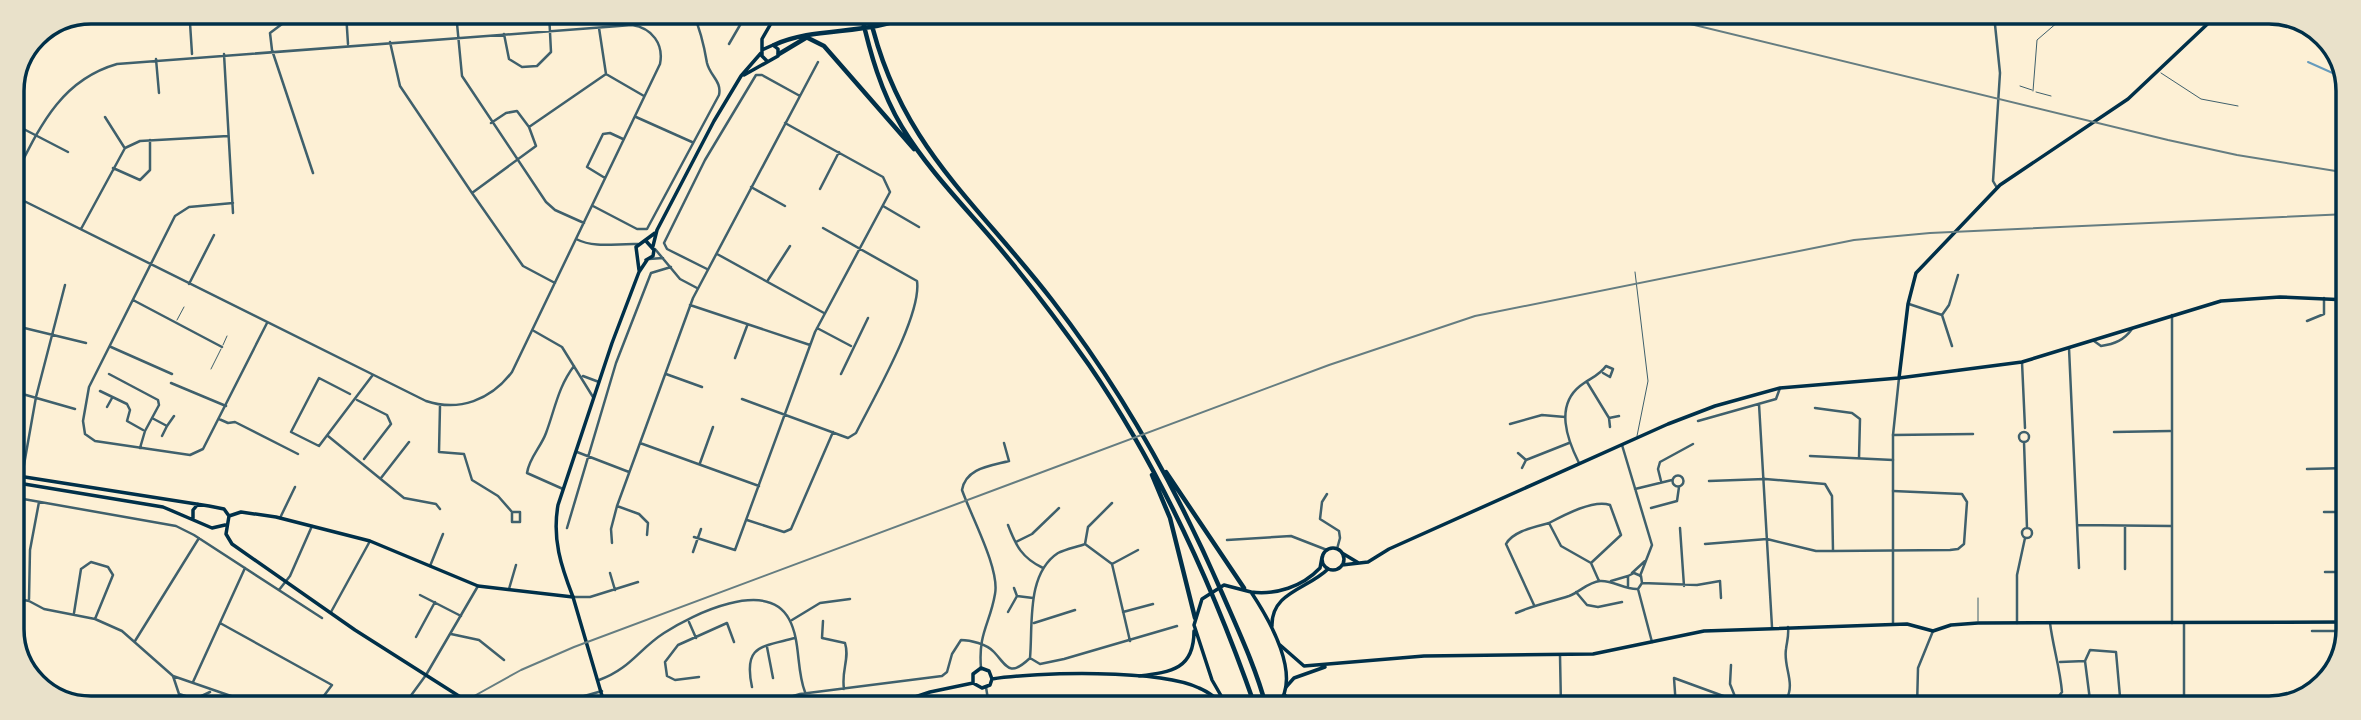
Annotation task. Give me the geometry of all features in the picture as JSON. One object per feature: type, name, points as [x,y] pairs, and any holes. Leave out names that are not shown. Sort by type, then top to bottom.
[{"type":"highway","points":[[863,24],[891,106],[929,165]]},
{"type":"highway","points":[[872,24],[899,105],[924,146],[1052,300],[1242,588]]},
{"type":"highway","points":[[773,45],[798,35],[880,24]]},
{"type":"highway","points":[[779,54],[816,33]]},
{"type":"highway","points":[[806,37],[824,46],[1046,304],[1125,420],[1194,549],[1228,630],[1251,696]]},
{"type":"highway","points":[[1153,453],[1210,565],[1262,696]]},
{"type":"highway","points":[[1144,455],[1170,518],[1195,618]]},
{"type":"main road","points":[[769,61],[762,51],[762,39],[771,24]]},
{"type":"main road","points":[[1899,378],[1908,304],[1916,274],[1997,188],[2128,99],[2208,24]]},
{"type":"main road","points":[[739,79],[776,59],[779,54],[767,32]]},
{"type":"main road","points":[[603,696],[559,558],[555,531],[563,489],[639,272],[654,247],[657,230],[739,79],[762,51],[773,45]]},
{"type":"main road","points":[[639,272],[638,244],[657,230]]},
{"type":"main road","points":[[645,241],[654,247]]},
{"type":"main road","points":[[637,255],[648,260]]},
{"type":"main road","points":[[1272,627],[1275,607],[1282,598],[1308,586],[1328,569],[1368,562],[1389,548],[1715,406],[1780,388],[1899,378],[2022,362],[2221,301],[2280,297],[2336,300]]},
{"type":"main road","points":[[25,476],[224,509],[229,516]]},
{"type":"main road","points":[[25,483],[136,501],[193,518],[212,528],[225,525]]},
{"type":"main road","points":[[193,518],[193,510],[198,504]]},
{"type":"main road","points":[[459,696],[232,544],[225,525],[229,516],[241,512],[280,518],[370,541],[478,586],[573,597]]},
{"type":"main road","points":[[973,683],[978,687],[986,687],[992,679],[1054,674],[1131,676],[1163,673],[1183,663],[1194,646],[1197,606],[1215,588],[1242,588],[1251,592],[1278,593],[1304,580],[1320,568],[1322,557],[1327,550],[1337,549],[1359,563]]},
{"type":"main road","points":[[1342,553],[1342,565]]},
{"type":"main road","points":[[1322,557],[1328,569]]},
{"type":"main road","points":[[1251,592],[1272,627],[1283,661],[1285,696]]},
{"type":"main road","points":[[1276,641],[1299,664],[1331,665],[1423,656],[1613,652],[1704,631],[1772,627],[1893,624],[1917,625],[1933,631],[1951,625],[1979,623],[2336,622]]},
{"type":"main road","points":[[1194,625],[1220,696]]},
{"type":"main road","points":[[1286,687],[1301,675],[1331,665]]},
{"type":"main road","points":[[973,683],[973,674],[981,668],[989,671],[992,679]]},
{"type":"main road","points":[[1131,676],[1197,687],[1212,696]]},
{"type":"main road","points":[[918,696],[973,683]]},
{"type":"street","points":[[190,24],[192,56]]},
{"type":"street","points":[[279,24],[270,33],[272,50],[313,173]]},
{"type":"street","points":[[347,24],[348,44]]},
{"type":"street","points":[[457,24],[462,76],[491,123],[551,207],[585,223]]},
{"type":"street","points":[[503,34],[509,59],[530,68],[543,63],[551,52],[550,24]]},
{"type":"street","points":[[593,206],[637,229],[647,229],[720,92],[707,64],[705,40],[698,24]]},
{"type":"street","points":[[729,44],[741,24]]},
{"type":"street","points":[[1996,24],[2000,47],[2000,88],[1996,112],[1993,181],[1997,188]]},
{"type":"street","points":[[24,158],[57,102],[83,78],[117,64],[348,44],[637,26],[655,37],[661,60],[534,331],[512,372],[497,389],[479,400],[440,406],[372,376],[24,201]]},
{"type":"street","points":[[599,28],[606,75]]},
{"type":"street","points":[[390,42],[400,86],[472,193],[526,268],[555,283]]},
{"type":"street","points":[[224,54],[233,213]]},
{"type":"street","points":[[156,59],[159,93]]},
{"type":"street","points":[[612,543],[611,529],[617,506],[690,305],[818,62]]},
{"type":"street","points":[[606,75],[644,96]]},
{"type":"street","points":[[529,127],[606,75]]},
{"type":"street","points":[[707,269],[667,249],[665,238],[752,79],[762,75],[800,96]]},
{"type":"street","points":[[472,193],[536,146],[529,127],[514,111],[491,123]]},
{"type":"street","points":[[105,117],[125,148]]},
{"type":"street","points":[[636,117],[692,142]]},
{"type":"street","points":[[696,538],[735,550],[817,328],[883,205],[890,186],[883,177],[785,123]]},
{"type":"street","points":[[24,129],[68,152]]},
{"type":"street","points":[[605,178],[587,167],[594,146],[603,134],[610,133],[623,139]]},
{"type":"street","points":[[81,229],[125,148],[140,141],[229,136]]},
{"type":"street","points":[[113,168],[140,180],[150,170],[150,140]]},
{"type":"street","points":[[820,189],[839,152]]},
{"type":"street","points":[[751,187],[785,206]]},
{"type":"street","points":[[233,203],[189,207],[178,212],[89,387],[83,421],[85,434],[95,440],[191,455],[203,449],[268,323]]},
{"type":"street","points":[[883,205],[919,227]]},
{"type":"street","points":[[742,399],[848,438],[856,433],[894,356],[913,311],[918,290],[916,281],[824,228]]},
{"type":"street","points":[[188,284],[214,235]]},
{"type":"street","points":[[576,239],[595,246],[638,244]]},
{"type":"street","points":[[626,243],[637,255]]},
{"type":"street","points":[[768,280],[790,246]]},
{"type":"street","points":[[654,247],[680,279],[698,288]]},
{"type":"street","points":[[716,254],[768,280],[824,313]]},
{"type":"street","points":[[648,260],[663,258]]},
{"type":"street","points":[[567,528],[644,287],[651,273],[671,267]]},
{"type":"street","points":[[1942,315],[1949,305],[1958,275]]},
{"type":"street","points":[[25,461],[36,397],[65,285]]},
{"type":"street","points":[[2307,321],[2324,314],[2324,299]]},
{"type":"street","points":[[133,300],[222,347]]},
{"type":"street","points":[[1908,304],[1942,315]]},
{"type":"street","points":[[690,305],[810,345]]},
{"type":"street","points":[[1942,315],[1952,345]]},
{"type":"street","points":[[2172,315],[2172,623]]},
{"type":"street","points":[[841,374],[852,346],[868,318]]},
{"type":"street","points":[[2316,319],[2318,326]]},
{"type":"street","points":[[735,358],[748,325]]},
{"type":"street","points":[[24,328],[86,343]]},
{"type":"street","points":[[817,328],[852,346]]},
{"type":"street","points":[[2094,341],[2101,346],[2112,344],[2122,340],[2132,329]]},
{"type":"street","points":[[534,331],[562,346],[593,398]]},
{"type":"street","points":[[111,347],[173,374]]},
{"type":"street","points":[[2069,348],[2079,568]]},
{"type":"street","points":[[2022,362],[2025,428]]},
{"type":"street","points":[[563,489],[527,473],[528,464],[546,434],[556,398],[574,366]]},
{"type":"street","points":[[665,373],[702,387]]},
{"type":"street","points":[[1579,463],[1569,443],[1565,417],[1569,400],[1587,382],[1602,373]]},
{"type":"street","points":[[109,374],[154,398],[159,405],[145,430],[140,448]]},
{"type":"street","points":[[580,375],[599,382]]},
{"type":"street","points":[[350,394],[319,378],[291,432],[319,446],[372,376]]},
{"type":"street","points":[[1893,624],[1893,435],[1899,378]]},
{"type":"street","points":[[1587,382],[1609,418],[1610,427]]},
{"type":"street","points":[[171,383],[226,406]]},
{"type":"street","points":[[1698,421],[1776,399],[1780,388]]},
{"type":"street","points":[[100,391],[127,404],[130,410],[127,421],[145,430]]},
{"type":"street","points":[[25,394],[75,409]]},
{"type":"street","points":[[107,407],[112,397]]},
{"type":"street","points":[[356,400],[387,415],[391,424],[364,459]]},
{"type":"street","points":[[1759,404],[1772,627]]},
{"type":"street","points":[[440,406],[439,452],[464,454],[472,480],[498,496],[512,512]]},
{"type":"street","points":[[1815,408],[1852,413],[1860,419],[1859,458]]},
{"type":"street","points":[[1510,424],[1549,414],[1565,417]]},
{"type":"street","points":[[1609,418],[1619,415]]},
{"type":"street","points":[[162,436],[174,416]]},
{"type":"street","points":[[152,418],[167,426]]},
{"type":"street","points":[[219,419],[235,422],[298,454]]},
{"type":"street","points":[[1520,421],[1522,429]]},
{"type":"street","points":[[699,464],[713,427]]},
{"type":"street","points":[[2114,432],[2171,431]]},
{"type":"street","points":[[747,520],[784,532],[791,530],[833,432]]},
{"type":"street","points":[[1893,435],[1973,434]]},
{"type":"street","points":[[327,436],[404,498],[436,504],[440,509]]},
{"type":"street","points":[[380,478],[409,442]]},
{"type":"street","points":[[2024,442],[2028,528],[2032,534],[2025,538]]},
{"type":"street","points":[[640,443],[759,486]]},
{"type":"street","points":[[981,668],[979,644],[996,592],[994,574],[962,490],[964,482],[973,471],[1009,461],[1004,443]]},
{"type":"street","points":[[1522,468],[1526,460],[1569,443]]},
{"type":"street","points":[[1661,481],[1658,469],[1660,462],[1693,444]]},
{"type":"street","points":[[1622,445],[1653,545],[1640,576],[1642,583],[1638,589],[1652,642]]},
{"type":"street","points":[[575,451],[629,472]]},
{"type":"street","points":[[1518,453],[1526,460]]},
{"type":"street","points":[[1810,456],[1893,460]]},
{"type":"street","points":[[2307,470],[2336,469]]},
{"type":"street","points":[[1636,489],[1672,480],[1675,476],[1681,477],[1683,481],[1679,487],[1677,501],[1651,508]]},
{"type":"street","points":[[1709,481],[1765,479],[1825,484],[1832,496],[1833,551]]},
{"type":"street","points":[[1672,480],[1674,485],[1679,487]]},
{"type":"street","points":[[280,518],[295,487]]},
{"type":"street","points":[[1705,544],[1767,539],[1816,551],[1893,551],[1961,547],[1966,541],[1965,497],[1956,492],[1893,491]]},
{"type":"street","points":[[1327,494],[1322,502],[1320,519],[1339,531],[1337,549]]},
{"type":"street","points":[[25,500],[176,526],[199,537],[323,618]]},
{"type":"street","points":[[29,601],[30,550],[39,502]]},
{"type":"street","points":[[1085,544],[1088,527],[1112,503]]},
{"type":"street","points":[[1534,605],[1506,541],[1565,514],[1604,503],[1610,505],[1621,535],[1591,563]]},
{"type":"street","points":[[617,506],[639,514],[648,523],[647,535]]},
{"type":"street","points":[[1015,542],[1032,534],[1059,508]]},
{"type":"street","points":[[2324,512],[2336,512]]},
{"type":"street","points":[[1549,523],[1561,546],[1591,563],[1599,581]]},
{"type":"street","points":[[1008,525],[1015,542],[1029,561],[1043,568]]},
{"type":"street","points":[[2077,525],[2171,526]]},
{"type":"street","points":[[279,590],[312,526]]},
{"type":"street","points":[[2124,526],[2125,569]]},
{"type":"street","points":[[1679,528],[1684,586]]},
{"type":"street","points":[[2017,623],[2017,575],[2025,538],[2022,533],[2028,528]]},
{"type":"street","points":[[693,552],[701,530]]},
{"type":"street","points":[[430,566],[443,534]]},
{"type":"street","points":[[1227,540],[1291,536],[1327,550]]},
{"type":"street","points":[[135,641],[199,537]]},
{"type":"street","points":[[331,612],[370,541]]},
{"type":"street","points":[[1085,544],[1112,564],[1130,641]]},
{"type":"street","points":[[793,696],[942,676],[947,672],[952,654],[961,640],[991,649],[1003,666],[1009,668],[1023,665],[1030,658],[1034,598],[1043,568],[1059,553],[1085,544]]},
{"type":"street","points":[[1112,564],[1138,550]]},
{"type":"street","points":[[1628,587],[1629,575],[1650,556]]},
{"type":"street","points":[[75,613],[81,569],[91,562],[108,567],[113,575],[95,619]]},
{"type":"street","points":[[508,591],[516,565]]},
{"type":"street","points":[[192,683],[245,568]]},
{"type":"street","points":[[2325,572],[2336,572]]},
{"type":"street","points":[[610,573],[615,590]]},
{"type":"street","points":[[1516,613],[1599,581],[1629,575],[1640,576]]},
{"type":"street","points":[[1608,581],[1638,589]]},
{"type":"street","points":[[1642,583],[1684,586],[1720,581],[1721,598]]},
{"type":"street","points":[[573,597],[615,590],[638,582]]},
{"type":"street","points":[[411,696],[426,675],[478,586]]},
{"type":"street","points":[[1008,612],[1017,596],[1014,588]]},
{"type":"street","points":[[1576,592],[1587,606],[1598,607],[1622,602]]},
{"type":"street","points":[[421,595],[461,616]]},
{"type":"street","points":[[1017,596],[1034,598]]},
{"type":"street","points":[[599,680],[630,665],[663,634],[746,598],[774,602],[790,621],[806,693]]},
{"type":"street","points":[[790,621],[820,603],[850,599]]},
{"type":"street","points":[[25,601],[44,609],[95,619],[135,641],[173,676],[228,696]]},
{"type":"street","points":[[416,637],[435,602]]},
{"type":"street","points":[[1123,612],[1153,604]]},
{"type":"street","points":[[1033,624],[1074,610]]},
{"type":"street","points":[[688,621],[696,638]]},
{"type":"street","points":[[822,621],[822,638],[845,643],[847,658],[842,672],[844,689]]},
{"type":"street","points":[[220,623],[332,685],[324,696]]},
{"type":"street","points":[[699,677],[675,680],[667,676],[665,662],[678,645],[727,623],[734,642]]},
{"type":"street","points":[[2050,623],[2059,663],[2062,692],[2059,696]]},
{"type":"street","points":[[2184,623],[2184,696]]},
{"type":"street","points":[[1030,658],[1040,664],[1177,626]]},
{"type":"street","points":[[1788,627],[1790,639],[1786,650],[1791,691],[1788,696]]},
{"type":"street","points":[[1917,696],[1918,668],[1933,631]]},
{"type":"street","points":[[2312,631],[2336,631]]},
{"type":"street","points":[[451,634],[479,640],[504,660]]},
{"type":"street","points":[[752,687],[749,659],[756,650],[795,638]]},
{"type":"street","points":[[767,646],[773,678]]},
{"type":"street","points":[[2090,696],[2085,660],[2090,650],[2116,652],[2120,696]]},
{"type":"street","points":[[1560,655],[1561,696]]},
{"type":"street","points":[[2059,663],[2085,660]]},
{"type":"street","points":[[1731,665],[1730,684],[1735,696]]},
{"type":"street","points":[[173,676],[179,694],[185,696]]},
{"type":"street","points":[[1675,696],[1674,678],[1723,696]]},
{"type":"street","points":[[986,687],[987,696]]},
{"type":"street","points":[[201,696],[212,691]]},
{"type":"street","points":[[585,696],[602,691]]},
{"type":"lane","points":[[2034,91],[2038,40],[2056,24]]},
{"type":"lane","points":[[2160,71],[2202,99],[2238,106]]},
{"type":"lane","points":[[2020,86],[2051,96]]},
{"type":"lane","points":[[1635,272],[1648,381],[1636,439]]},
{"type":"lane","points":[[176,322],[184,307]]},
{"type":"lane","points":[[211,369],[227,336]]},
{"type":"lane","points":[[1978,598],[1979,623]]},
{"type":"waterway","points":[[2308,62],[2333,73]]},
{"type":"railway","points":[[1690,24],[2168,140],[2237,155],[2336,171]]},
{"type":"railway","points":[[474,696],[521,670],[574,647],[1329,365],[1475,316],[1854,240],[1930,233],[2336,215]]}]
